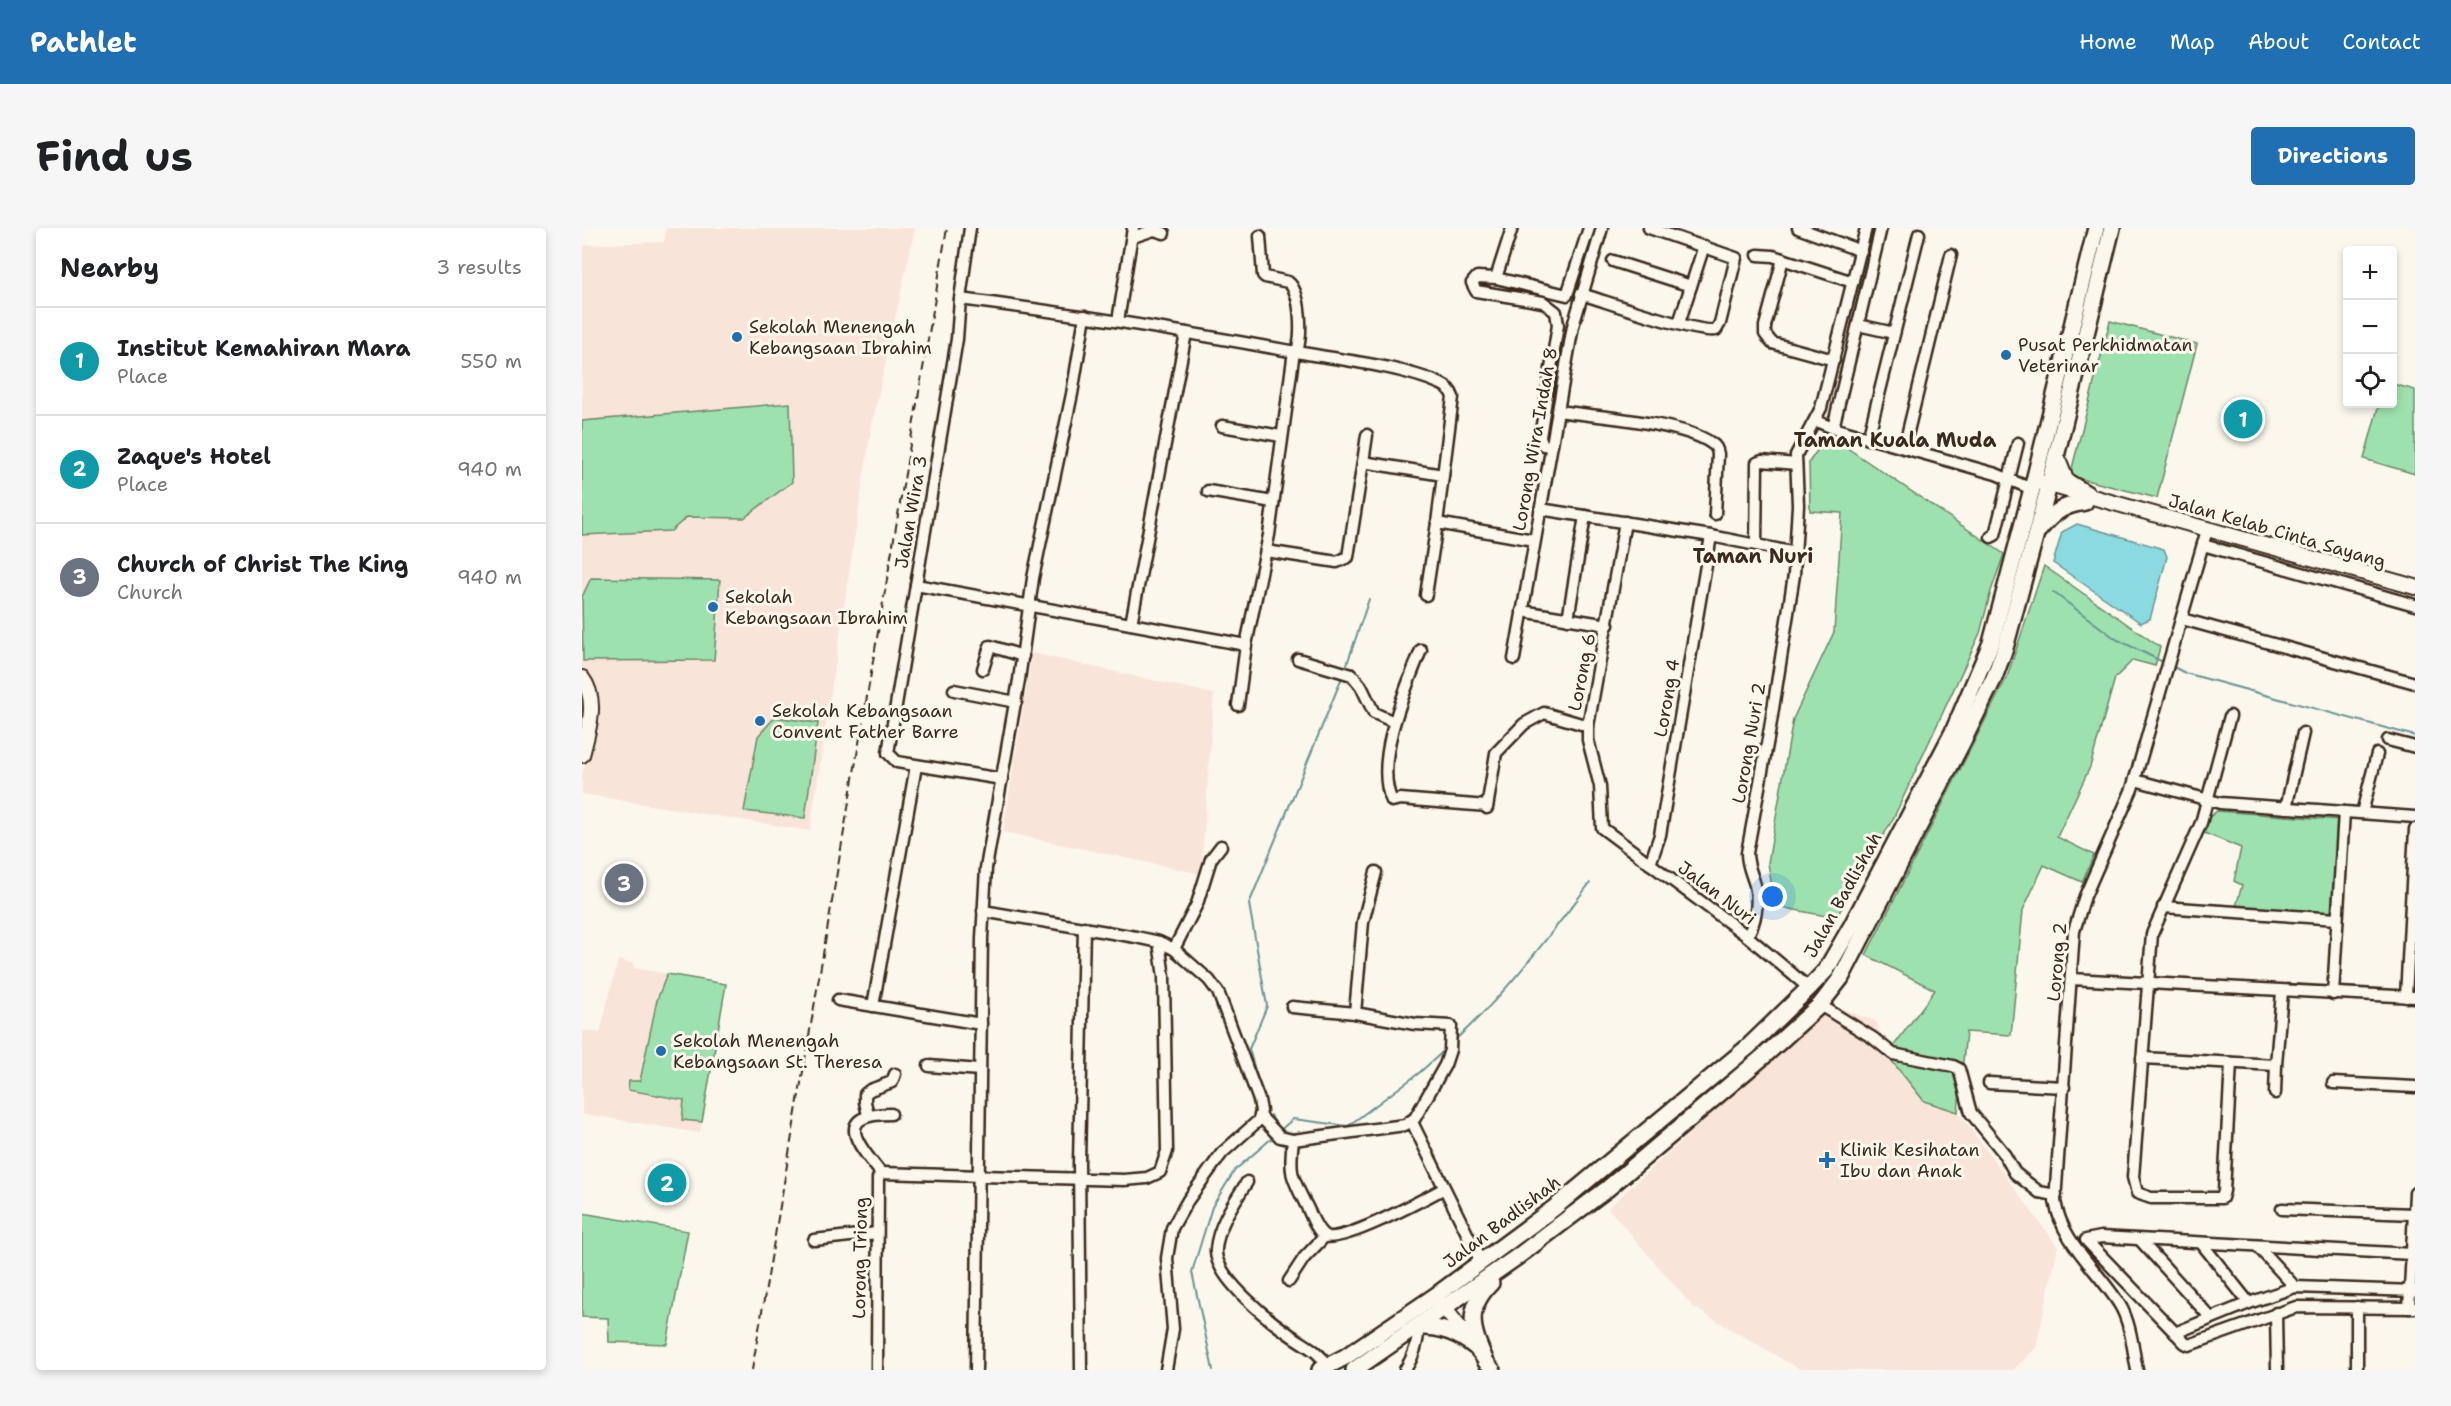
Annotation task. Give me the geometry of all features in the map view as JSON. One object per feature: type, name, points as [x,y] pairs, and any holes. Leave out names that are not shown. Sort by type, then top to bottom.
[{"type":"main road","name":"Jalan Badlishah","points":[[1354,1370],[1445,1309],[1607,1189],[1764,1056],[1820,1005],[1850,964],[1959,735],[1999,620],[2040,487],[2096,228]]},
{"type":"main road","name":"Jalan Badlishah","points":[[1324,1368],[1435,1296],[1594,1177],[1748,1047],[1826,969],[1959,735],[1994,678],[2005,648],[2035,535],[2040,487],[2056,456],[2112,228]]},
{"type":"main road","points":[[2035,535],[2056,511],[2086,498],[2066,481],[2056,456]]},
{"type":"main road","name":"Jalan Kelab Cinta Sayang","points":[[2040,487],[2130,509],[2415,588]]},
{"type":"main road","points":[[582,678],[589,688],[591,703],[582,755]]},
{"type":"main road","points":[[1490,1366],[1475,1335],[1473,1312],[1484,1290],[1517,1257]]},
{"type":"main road","points":[[1435,1296],[1490,1366]]},
{"type":"main road","points":[[1418,1327],[1443,1329],[1460,1336],[1474,1346]]},
{"type":"street","name":"Jalan Wira 3","points":[[970,228],[957,339],[888,747],[892,760],[916,766],[1002,779]]},
{"type":"street","points":[[1496,278],[1512,228]]},
{"type":"street","points":[[1567,295],[1589,228]]},
{"type":"street","name":"Lorong Wira Indah 8","points":[[1514,659],[1557,411],[1580,296],[1602,228]]},
{"type":"street","points":[[1551,446],[1543,445],[1540,437],[1558,325],[1556,312],[1543,302],[1480,292],[1473,287],[1472,283],[1477,277],[1496,278],[1580,296],[1713,331],[1720,323],[1737,261],[1734,256],[1649,228]]},
{"type":"street","points":[[1798,228],[1861,250]]},
{"type":"street","points":[[1756,544],[1757,463],[1762,461],[1796,464],[1798,450],[1816,421],[1834,360],[1866,228]]},
{"type":"street","points":[[1833,428],[1881,228]]},
{"type":"street","points":[[1118,321],[1133,232],[1158,230]]},
{"type":"street","points":[[1868,439],[1919,234]]},
{"type":"street","points":[[1238,705],[1246,645],[1266,550],[1281,436],[1301,323],[1293,289],[1288,282],[1263,275],[1260,236]]},
{"type":"street","points":[[1679,323],[1704,246]]},
{"type":"street","points":[[1758,255],[1773,256],[1853,282]]},
{"type":"street","points":[[1904,448],[1951,255]]},
{"type":"street","points":[[1783,259],[1765,326],[1766,338],[1772,343],[1834,360]]},
{"type":"street","points":[[1613,261],[1691,286]]},
{"type":"street","points":[[960,299],[1118,321],[1295,352],[1392,370],[1428,379],[1448,388],[1453,398],[1425,595]]},
{"type":"street","points":[[976,1370],[983,911],[986,868],[1016,702],[1029,606],[1072,394],[1085,316]]},
{"type":"street","points":[[1858,325],[1894,333]]},
{"type":"street","points":[[1131,624],[1186,333]]},
{"type":"street","points":[[1557,411],[1668,428],[1710,441],[1718,454],[1715,514]]},
{"type":"street","points":[[1816,421],[1868,439],[2040,487]]},
{"type":"street","points":[[1222,426],[1281,436]]},
{"type":"street","points":[[1266,550],[1337,562],[1348,557],[1367,435]]},
{"type":"street","points":[[1991,537],[1995,535],[2018,443]]},
{"type":"street","points":[[1363,462],[1443,475]]},
{"type":"street","name":"Lorong Nuri 2","points":[[1747,936],[1754,918],[1756,896],[1747,864],[1748,844],[1770,728],[1796,553],[1796,464]]},
{"type":"street","points":[[1208,491],[1273,502]]},
{"type":"street","points":[[1540,509],[1711,536],[1796,553]]},
{"type":"street","points":[[1568,619],[1585,516]]},
{"type":"street","name":"Lorong 6","points":[[1602,828],[1600,786],[1588,740],[1588,726],[1625,522]]},
{"type":"street","points":[[1437,523],[1534,540]]},
{"type":"street","name":"Lorong 2","points":[[2137,1370],[2121,1307],[2080,1255],[2056,1208],[2071,979],[2076,922],[2135,780],[2207,530]]},
{"type":"street","name":"Lorong 4","points":[[1650,864],[1660,835],[1711,536]]},
{"type":"street","points":[[2203,545],[2415,605]]},
{"type":"street","points":[[916,585],[1246,645]]},
{"type":"street","points":[[1522,611],[1608,625]]},
{"type":"street","points":[[2182,619],[2415,683]]},
{"type":"street","points":[[983,669],[990,646],[1023,656]]},
{"type":"street","points":[[1421,650],[1394,722],[1386,785],[1392,801],[1400,799],[1487,807],[1496,753],[1524,724],[1544,713],[1588,726]]},
{"type":"street","points":[[1298,659],[1344,671],[1358,681],[1374,713],[1394,722]]},
{"type":"street","points":[[954,690],[1016,702]]},
{"type":"street","points":[[2230,716],[2201,823],[2152,934],[2134,1186],[2137,1193],[2151,1198],[2222,1198],[2231,1063]]},
{"type":"street","points":[[2286,808],[2303,734]]},
{"type":"street","points":[[2388,740],[2415,747]]},
{"type":"street","points":[[2362,813],[2377,754]]},
{"type":"street","points":[[873,1006],[916,766]]},
{"type":"street","points":[[2135,780],[2208,801],[2415,817]]},
{"type":"street","points":[[2333,994],[2344,812]]},
{"type":"street","name":"Jalan Nuri","points":[[1602,828],[1747,936],[1809,988]]},
{"type":"street","points":[[2071,979],[2410,997],[2415,829]]},
{"type":"street","points":[[1174,949],[1197,904],[1211,859],[1221,846]]},
{"type":"street","points":[[1355,1013],[1363,922],[1376,872]]},
{"type":"street","points":[[2163,906],[2337,919]]},
{"type":"street","points":[[983,911],[1084,927],[1159,942],[1174,949],[1209,980],[1223,1000],[1259,1100],[1261,1117],[1280,1137],[1293,1140],[1389,1128],[1412,1122],[1440,1074],[1450,1050],[1451,1031],[1355,1013],[1292,1007]]},
{"type":"street","points":[[1081,1370],[1080,1179],[1084,927]]},
{"type":"street","name":"Lorong Triong","points":[[877,1370],[878,1178],[881,1173],[1124,1180],[1147,1178],[1160,1172],[1166,1160],[1164,976],[1159,942]]},
{"type":"street","points":[[2275,1093],[2283,992]]},
{"type":"street","points":[[838,1000],[981,1024]]},
{"type":"street","points":[[1820,1005],[1873,1038],[1893,1054],[1959,1069],[1971,1113],[2003,1152],[2015,1173],[2039,1192],[2056,1195]]},
{"type":"street","points":[[2142,1058],[2276,1065]]},
{"type":"street","points":[[929,1066],[980,1070]]},
{"type":"street","points":[[868,1115],[865,1094],[892,1082],[895,1074]]},
{"type":"street","points":[[1989,1083],[2064,1087]]},
{"type":"street","points":[[2333,1083],[2415,1087]]},
{"type":"street","points":[[881,1173],[857,1142],[855,1133],[857,1125],[868,1115],[891,1114]]},
{"type":"street","points":[[1166,1370],[1173,1329],[1167,1258],[1172,1228],[1188,1200],[1222,1153],[1261,1117]]},
{"type":"street","points":[[1412,1122],[1443,1189],[1481,1262]]},
{"type":"street","points":[[1293,1140],[1291,1176],[1318,1228],[1325,1236],[1334,1238],[1352,1233],[1443,1189]]},
{"type":"street","points":[[1247,1182],[1225,1221],[1216,1249],[1217,1259],[1222,1270],[1259,1311],[1288,1334],[1313,1349],[1324,1368]]},
{"type":"street","points":[[2412,1254],[2101,1237],[2086,1240],[2185,1343],[2195,1345],[2276,1313],[2304,1305],[2412,1308],[2415,1193]]},
{"type":"street","points":[[2282,1209],[2414,1214]]},
{"type":"street","points":[[814,1240],[877,1233]]},
{"type":"street","points":[[1289,1281],[1304,1258],[1325,1236]]},
{"type":"street","points":[[2140,1240],[2211,1318]]},
{"type":"street","points":[[2202,1244],[2249,1303]]},
{"type":"street","points":[[2258,1247],[2295,1287]]},
{"type":"street","points":[[2175,1333],[2295,1287],[2413,1291]]},
{"type":"street","points":[[2357,1307],[2357,1370]]},
{"type":"street","points":[[2276,1313],[2277,1370]]},
{"type":"street","points":[[1406,1370],[1417,1342],[1418,1327]]},
{"type":"shaded area","points":[[666,228],[915,228],[871,429],[810,831],[582,794],[582,775],[589,751],[588,675],[582,668],[582,245],[664,242]]},
{"type":"shaded area","points":[[1032,653],[1214,694],[1201,874],[1003,832]]},
{"type":"shaded area","name":"Sekolah Menengah Kebangsaan St. Theresa","points":[[618,960],[634,964],[633,968],[726,984],[700,1133],[582,1114],[582,1030],[600,1033]]},
{"type":"shaded area","name":"Klinik Kesihatan Ibu dan Anak","points":[[1830,1005],[1876,1021],[1890,1058],[1924,1101],[1958,1112],[2058,1247],[2036,1348],[2013,1370],[1801,1370],[1693,1307],[1608,1208]]},
{"type":"green space","points":[[2110,321],[2197,344],[2157,498],[2070,476]]},
{"type":"green space","points":[[2397,385],[2415,390],[2415,474],[2364,459],[2378,408],[2397,408]]},
{"type":"green space","points":[[790,403],[792,482],[744,518],[687,517],[671,531],[582,535],[582,421]]},
{"type":"green space","points":[[1828,435],[2004,554],[1980,633],[1894,817],[1836,918],[1775,906],[1768,863],[1793,719],[1834,632],[1842,513],[1810,511],[1809,462]]},
{"type":"green space","points":[[2044,566],[2160,647],[2155,666],[2133,660],[2115,678],[2090,767],[2057,837],[2094,855],[2082,882],[2044,865],[2023,910],[2011,1035],[1966,1032],[1958,1112],[1924,1101],[1887,1055],[1935,990],[1866,955],[2007,677]]},
{"type":"green space","points":[[591,578],[720,580],[714,660],[583,661],[582,597]]},
{"type":"green space","points":[[775,717],[818,723],[805,818],[744,811],[758,736]]},
{"type":"green space","points":[[2217,811],[2340,820],[2333,917],[2235,910],[2242,885],[2234,881],[2241,848],[2202,832],[2208,818]]},
{"type":"green space","points":[[667,974],[726,984],[702,1122],[682,1120],[684,1100],[628,1090],[629,1081],[640,1081],[657,1000]]},
{"type":"green space","points":[[582,1213],[688,1231],[667,1344],[609,1342],[608,1318],[582,1317]]},
{"type":"water","points":[[2077,524],[2164,549],[2167,557],[2150,619],[2141,623],[2053,563],[2062,532]]},
{"type":"waterway","points":[[2053,592],[2116,639],[2165,663]]},
{"type":"waterway","points":[[1345,670],[1369,599]]},
{"type":"waterway","points":[[2170,665],[2185,673],[2415,736]]},
{"type":"waterway","points":[[1261,1091],[1249,1049],[1267,1006],[1249,904],[1343,675]]},
{"type":"waterway","points":[[1455,1040],[1492,1004],[1590,883]]},
{"type":"waterway","points":[[1278,1132],[1293,1119],[1348,1126],[1419,1073],[1447,1048]]},
{"type":"waterway","points":[[1271,1115],[1275,1124]]},
{"type":"waterway","points":[[1213,1370],[1192,1272],[1212,1207],[1235,1170],[1272,1138]]},
{"type":"railway","points":[[752,1370],[947,228]]},
{"type":"place","name":"Sekolah Menengah Kebangsaan Ibrahim","points":[[737,337]]},
{"type":"place","name":"Pusat Perkhidmatan Veterinar","points":[[2006,355]]},
{"type":"place","name":"Institut Kemahiran Mara","points":[[2243,419]]},
{"type":"place","name":"Sekolah Kebangsaan Ibrahim","points":[[713,607]]},
{"type":"place","name":"Sekolah Kebangsaan Convent Father Barre","points":[[760,721]]},
{"type":"place","name":"Church of Christ The King","points":[[624,883]]},
{"type":"place","name":"Sekolah Menengah Kebangsaan St. Theresa","points":[[661,1051]]},
{"type":"place","name":"Klinik Kesihatan Ibu dan Anak","points":[[1827,1160]]},
{"type":"place","name":"Zaque's Hotel","points":[[667,1183]]},
{"type":"district","name":"Taman Kuala Muda","points":[[1895,440]]},
{"type":"district","name":"Taman Nuri","points":[[1753,556]]}]
